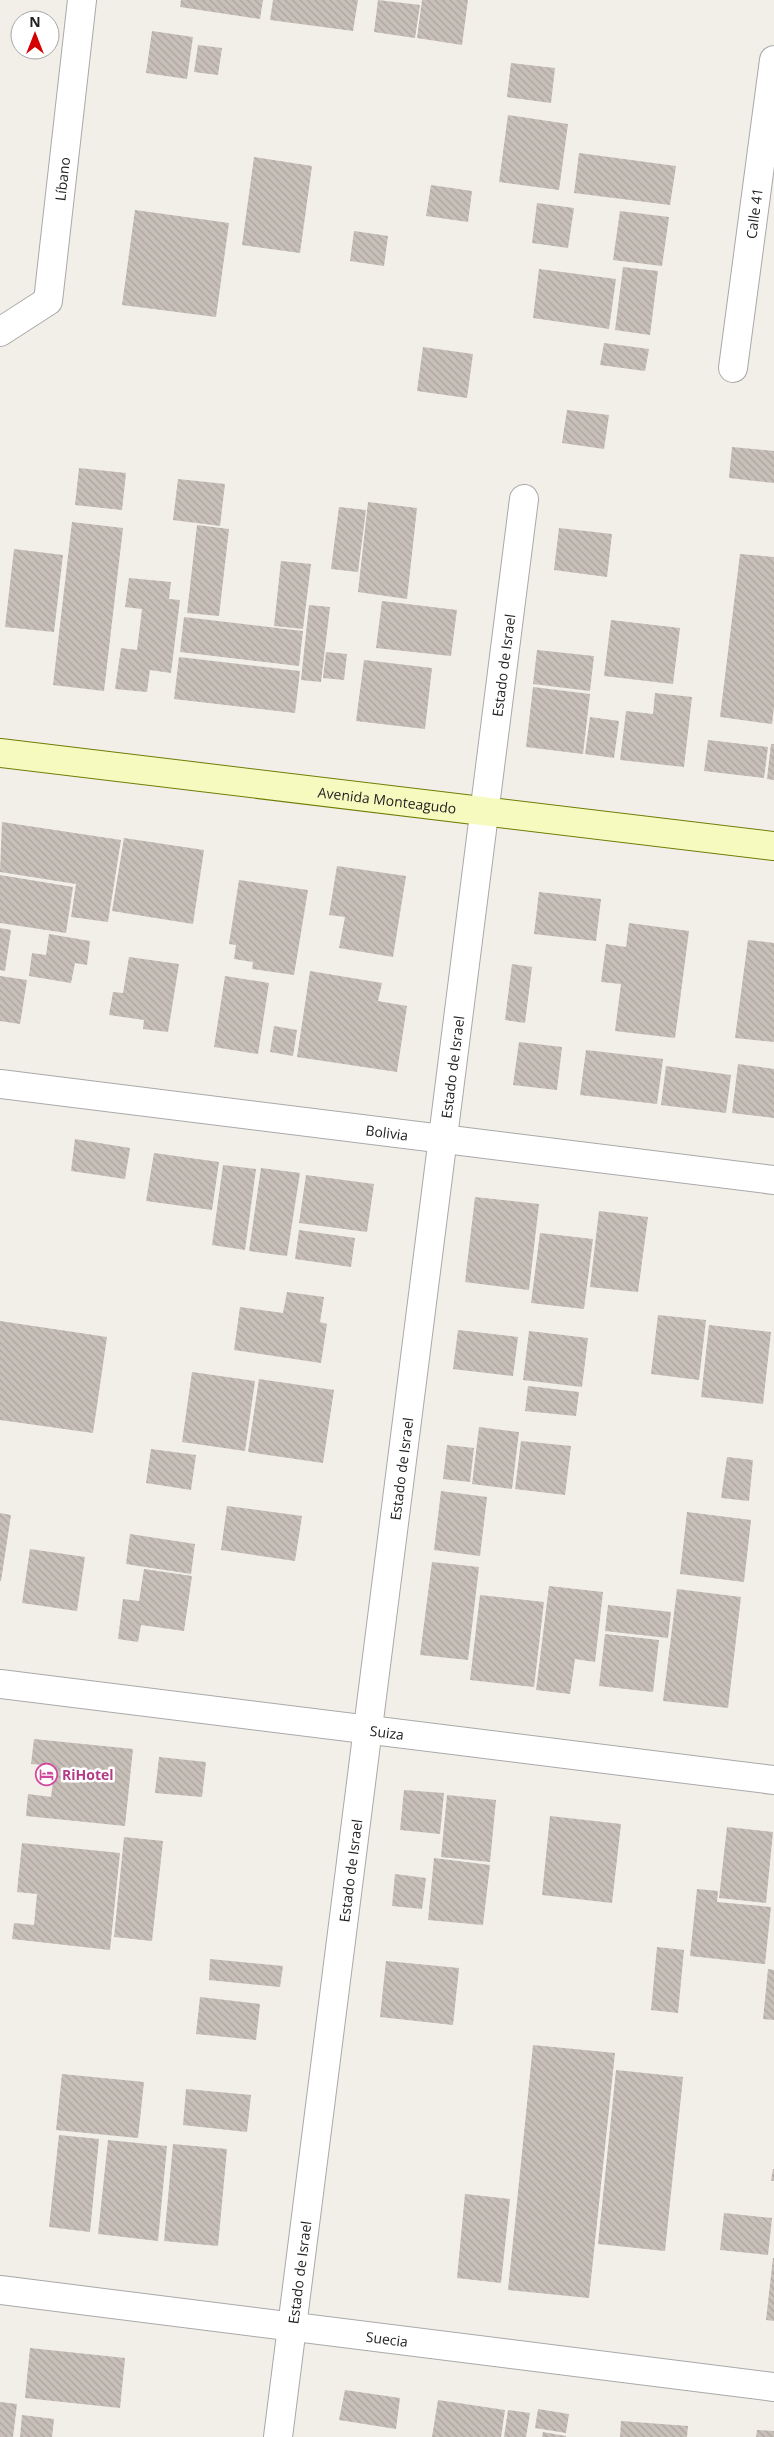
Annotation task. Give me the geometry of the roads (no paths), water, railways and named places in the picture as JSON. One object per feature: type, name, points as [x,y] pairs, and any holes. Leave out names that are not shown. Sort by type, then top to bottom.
[{"type":"main road","name":"Avenida Monteagudo","points":[[0,753],[774,846]]},
{"type":"street","name":"Líbano","points":[[0,332],[48,301],[82,0]]},
{"type":"street","name":"Calle 41","points":[[733,368],[774,60]]},
{"type":"street","name":"Estado de Israel","points":[[278,2437],[524,500]]},
{"type":"street","name":"Bolivia","points":[[0,1084],[774,1180]]},
{"type":"street","name":"Suiza","points":[[0,1684],[774,1780]]},
{"type":"street","name":"Suecia","points":[[0,2290],[774,2387]]},
{"type":"place","name":"RiHotel","points":[[46,1774]]}]
